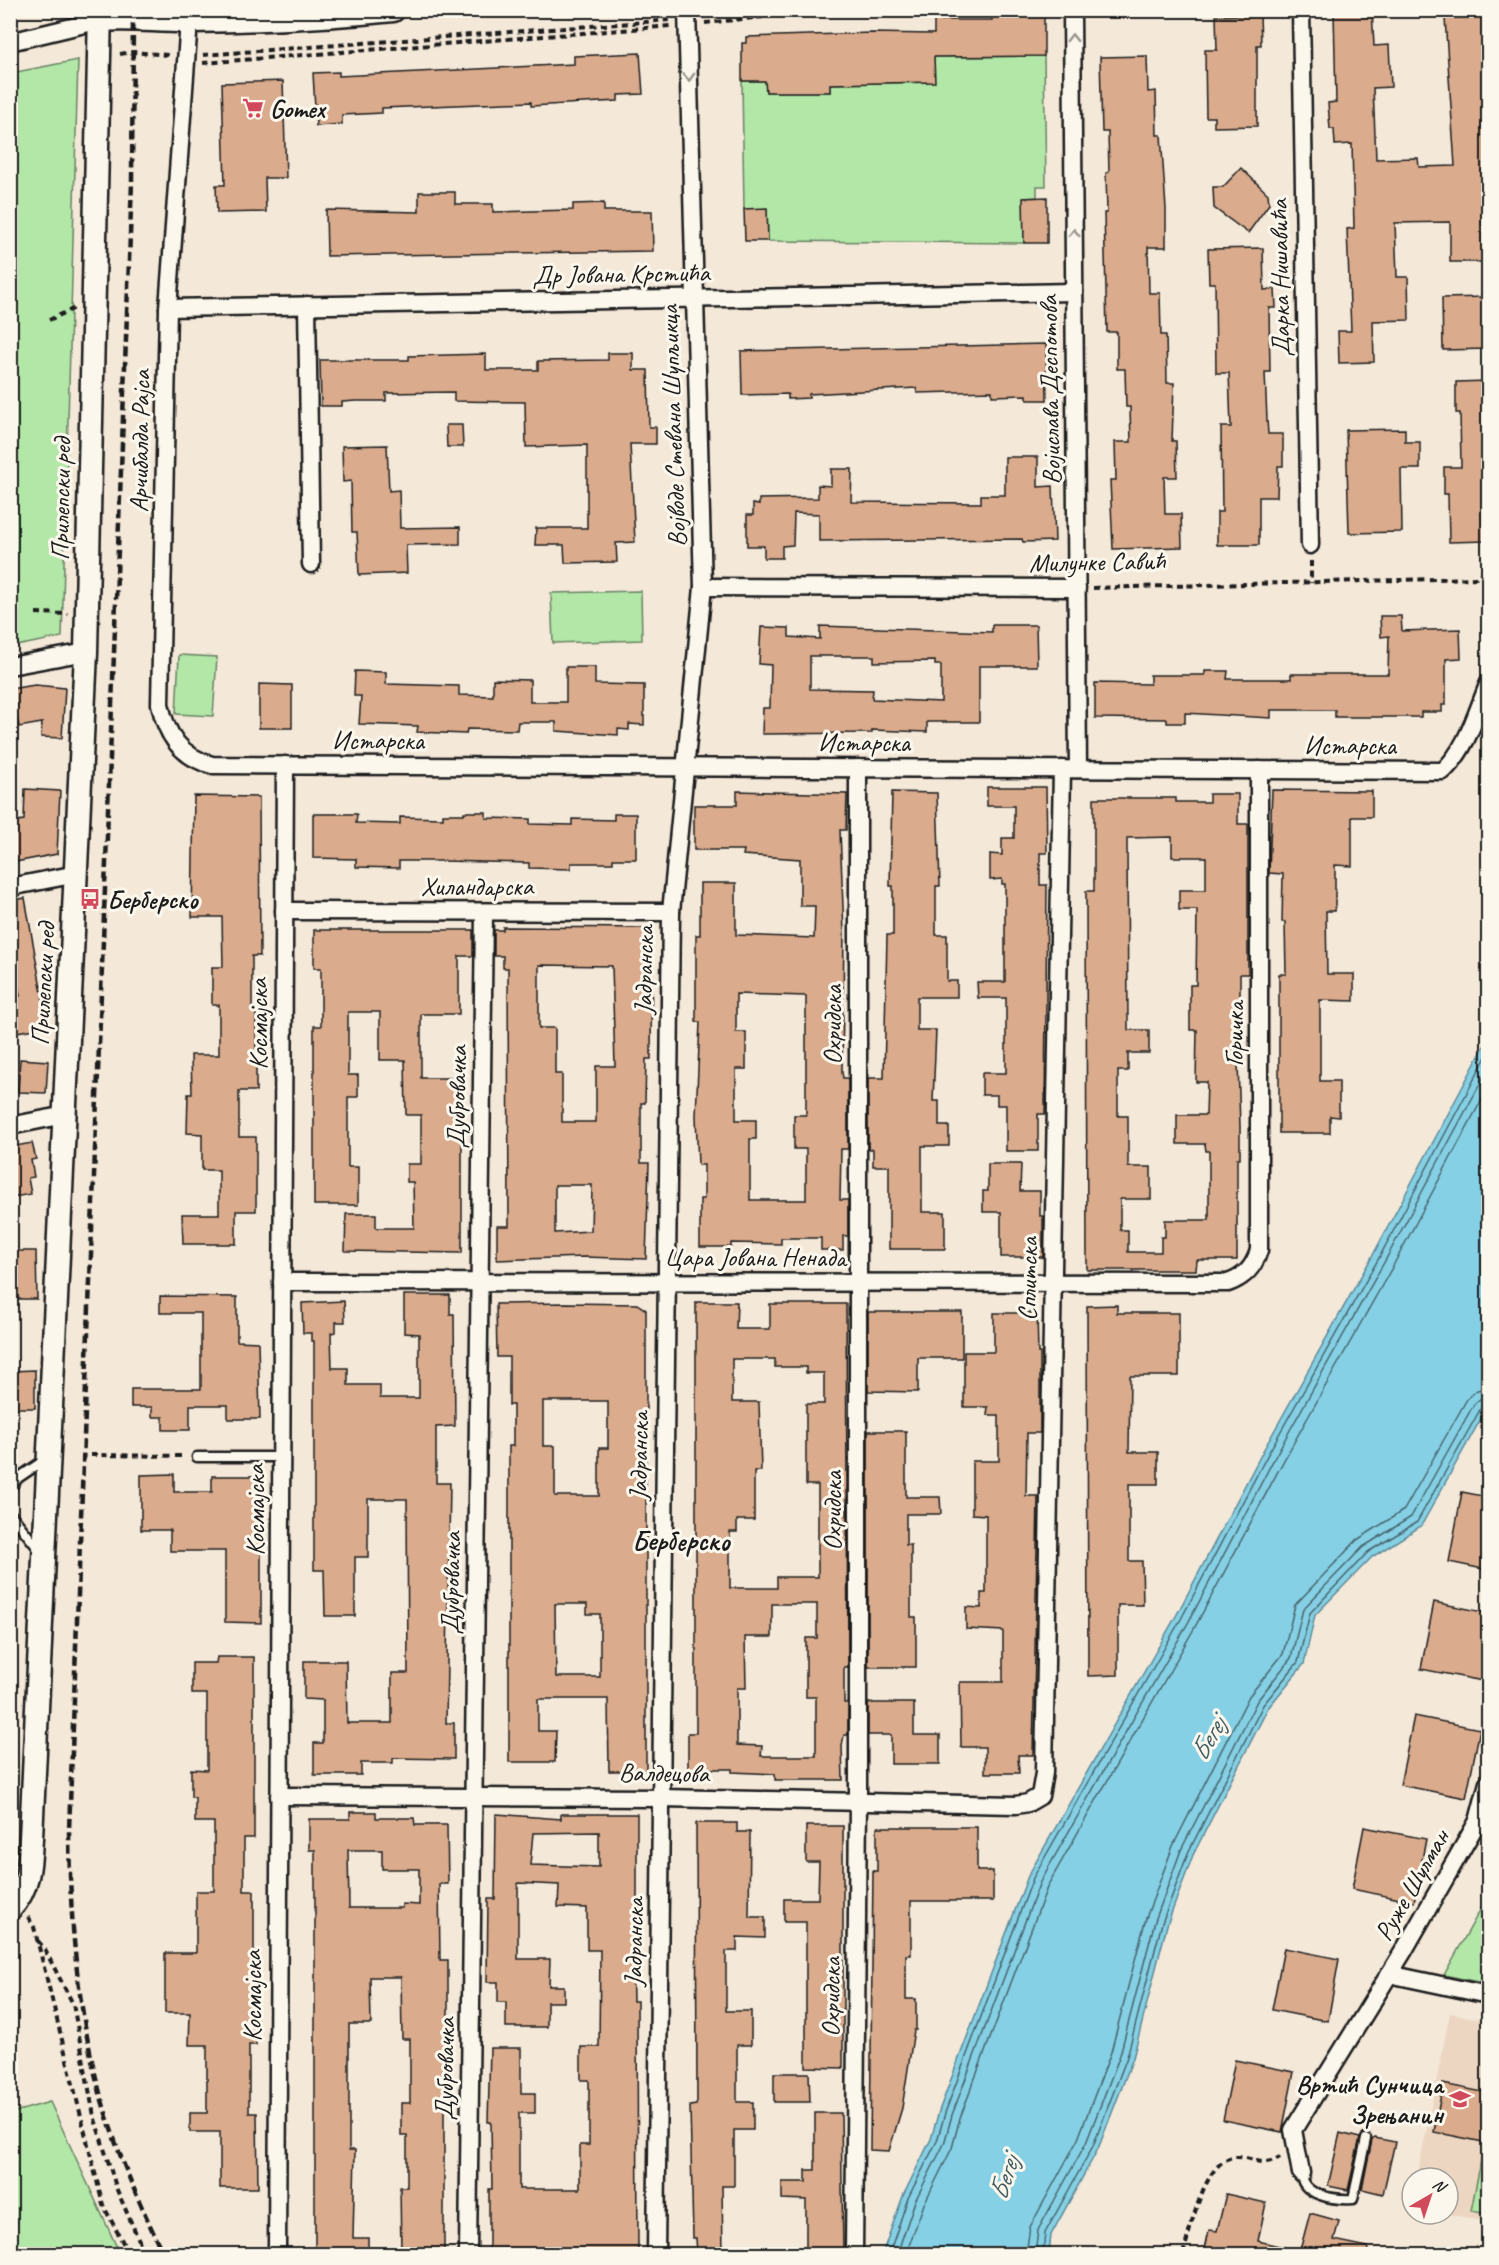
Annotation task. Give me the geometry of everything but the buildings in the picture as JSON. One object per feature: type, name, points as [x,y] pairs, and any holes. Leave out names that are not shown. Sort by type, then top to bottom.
[{"type":"street","points":[[10,42],[100,15],[189,21],[335,16],[393,10]]},
{"type":"street","name":"Војислава Деспотова","points":[[1070,769],[1077,588],[1072,10]]},
{"type":"street","name":"Дарка Нишавића","points":[[1301,10],[1310,545]]},
{"type":"street","name":"Прилепски ред","points":[[14,1905],[23,1893],[30,1862],[77,874],[86,652],[101,57],[100,15]]},
{"type":"street","name":"Војводе Стевана Шупљикца","points":[[683,767],[703,587],[687,18]]},
{"type":"street","name":"Арчибалда Рајса","points":[[189,21],[168,308],[160,704],[167,732],[176,744],[198,762],[212,765],[285,765]]},
{"type":"street","name":"Др Јована Крстића","points":[[168,308],[1074,292]]},
{"type":"street","points":[[307,305],[311,564]]},
{"type":"street","name":"Милунке Савић","points":[[703,587],[1077,588]]},
{"type":"street","points":[[10,666],[86,652]]},
{"type":"street","name":"Истарска","points":[[285,765],[1443,771],[1455,760],[1463,745],[1488,685]]},
{"type":"street","name":"Космајска","points":[[277,2254],[285,765]]},
{"type":"street","name":"Јадранска","points":[[656,2254],[671,912],[683,767]]},
{"type":"street","name":"Охридска","points":[[854,2254],[858,1802],[858,768]]},
{"type":"street","name":"Сплитска","points":[[1043,1790],[1053,1283],[1070,769]]},
{"type":"street","name":"Горичка","points":[[1228,1283],[1243,1276],[1251,1268],[1259,1250],[1259,770]]},
{"type":"street","points":[[10,887],[77,874]]},
{"type":"street","name":"Хиландарска","points":[[284,910],[671,912]]},
{"type":"street","name":"Дубровачка","points":[[468,2254],[484,912]]},
{"type":"street","points":[[10,1126],[65,1115]]},
{"type":"street","name":"Цара Јована Ненада","points":[[282,1282],[1228,1283]]},
{"type":"street","name":"Руже Шулман","points":[[1301,2173],[1293,2130],[1483,1822],[1488,1783]]},
{"type":"street","name":"Валдецова","points":[[279,1796],[661,1798],[1016,1805],[1036,1800],[1043,1790]]},
{"type":"street","name":"Руже Шулман","points":[[1389,1974],[1488,1995]]},
{"type":"lane","points":[[196,1457],[281,1456]]},
{"type":"lane","points":[[10,1489],[18,1478],[48,1457]]},
{"type":"lane","points":[[10,1513],[30,1541],[44,1555]]},
{"type":"lane","points":[[1301,2173],[1303,2182],[1313,2193],[1353,2199],[1366,2139]]},
{"type":"path","points":[[101,57],[133,52],[186,56],[197,63],[768,10]]},
{"type":"path","points":[[687,18],[830,10]]},
{"type":"path","points":[[49,320],[78,306]]},
{"type":"path","name":"Милунке Савић","points":[[1077,588],[1476,578],[1488,569]]},
{"type":"path","points":[[36,613],[70,614]]},
{"type":"path","points":[[91,1455],[196,1457]]},
{"type":"path","points":[[14,1905],[34,1926],[103,2205],[129,2254]]},
{"type":"path","points":[[37,1941],[44,1948],[73,2004],[94,2116],[117,2190],[145,2254]]},
{"type":"path","points":[[1183,2254],[1205,2186],[1219,2164],[1234,2157],[1269,2163],[1282,2155],[1295,2142]]},
{"type":"shaded area","name":"Вртић Сунчица Зрењанин","points":[[1450,2013],[1488,2021],[1488,2222],[1460,2216],[1460,2166],[1419,2166]]},
{"type":"green space","points":[[1044,56],[1046,186],[1037,186],[1037,197],[1024,198],[1024,243],[768,241],[767,209],[744,209],[742,81],[765,81],[766,92],[830,92],[830,84],[934,82],[934,57]]},
{"type":"green space","points":[[78,60],[62,637],[11,647],[11,73]]},
{"type":"green space","points":[[641,591],[642,640],[553,643],[551,593]]},
{"type":"green space","points":[[179,655],[217,657],[213,716],[176,714]]},
{"type":"green space","points":[[1488,1896],[1488,1984],[1444,1975]]},
{"type":"green space","points":[[50,2102],[120,2254],[11,2254],[11,2113]]},
{"type":"green space","points":[[1483,2150],[1488,2151],[1488,2214],[1471,2211]]},
{"type":"water","name":"Бегеј","points":[[1488,1039],[1488,1406],[1421,1526],[1372,1557],[1315,1615],[1304,1664],[1268,1708],[1193,1855],[1167,1925],[1133,2058],[1098,2149],[1051,2235],[1049,2254],[882,2254],[903,2196],[931,2139],[939,2111],[1028,1876],[1176,1616],[1264,1449],[1374,1253]]},
{"type":"railway","points":[[133,10],[132,182],[69,1830],[74,1945],[78,1983],[92,2059],[117,2148],[163,2254]]},
{"type":"place","name":"Gomex","points":[[253,108]]},
{"type":"place","name":"Берберско","points":[[90,899]]},
{"type":"place","name":"Вртић Сунчица Зрењанин","points":[[1460,2099]]},
{"type":"district","name":"Берберско","points":[[681,1540]]}]
